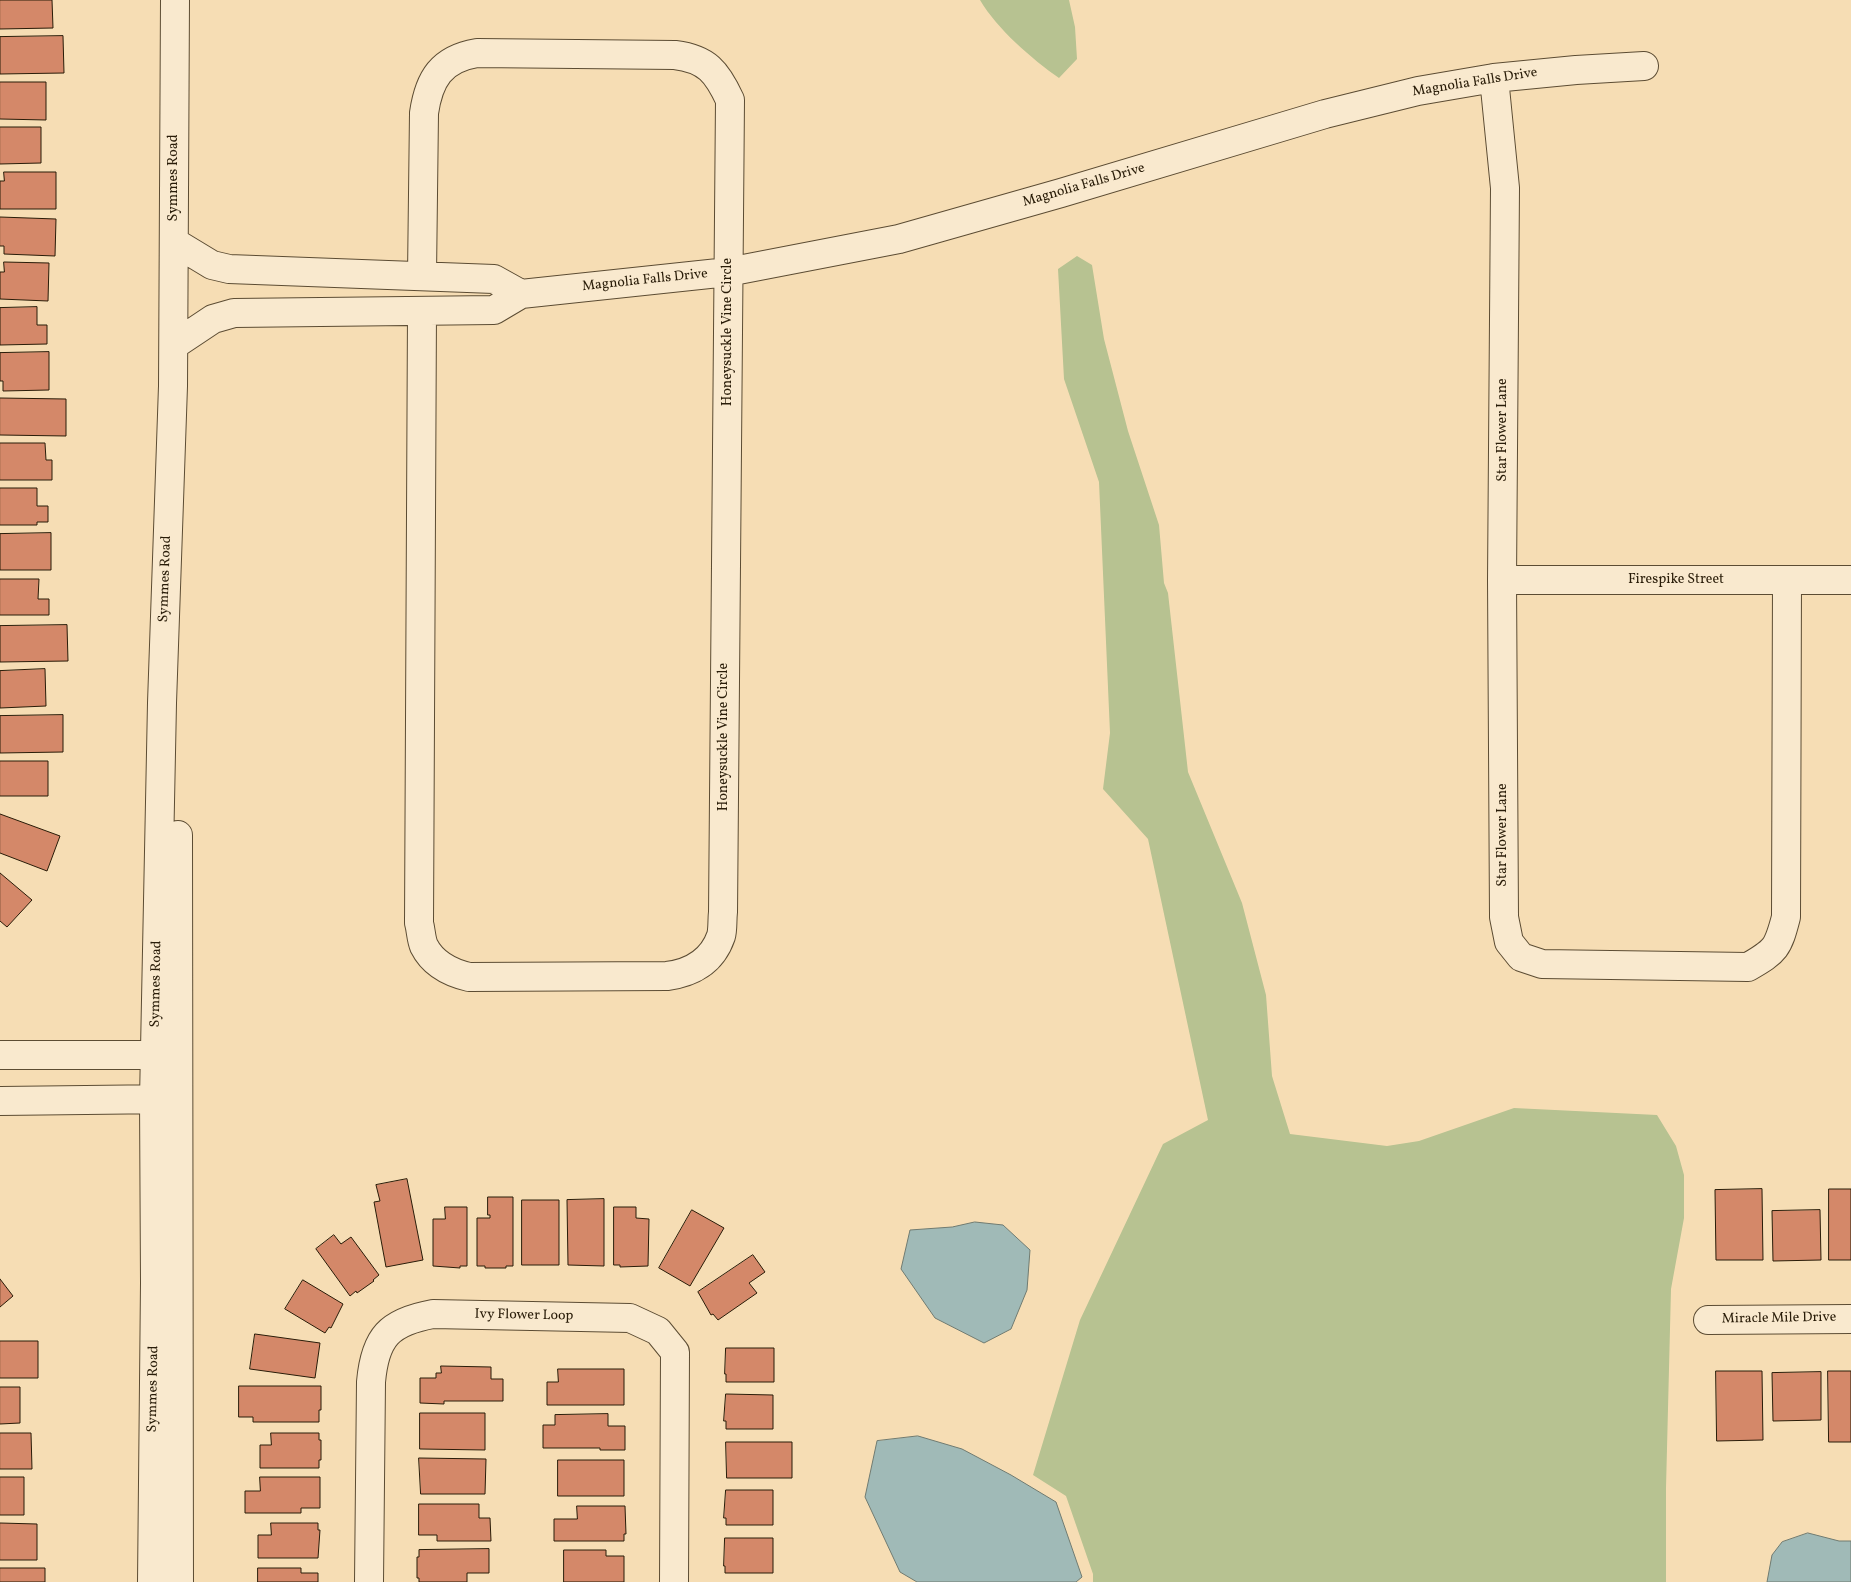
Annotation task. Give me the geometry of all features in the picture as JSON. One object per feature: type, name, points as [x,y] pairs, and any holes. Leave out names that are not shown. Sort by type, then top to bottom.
[{"type":"street","name":"Symmes Road","points":[[175,0],[173,386],[178,711],[166,1099],[179,1582]]},
{"type":"street","name":"Honeysuckle Vine Circle","points":[[422,275],[424,113],[426,96],[434,78],[446,64],[463,55],[477,53],[675,54],[691,57],[706,66],[720,79],[730,100],[723,902],[721,935],[712,953],[699,966],[683,974],[666,976],[469,977],[452,973],[438,964],[424,947],[419,923],[422,311]]},
{"type":"street","name":"Magnolia Falls Drive","points":[[174,345],[214,319],[234,313],[494,310],[521,294],[728,272],[899,239],[1325,114],[1418,91],[1494,78],[1644,66]]},
{"type":"street","name":"Star Flower Lane","points":[[1494,78],[1505,188],[1502,580],[1504,918],[1509,942],[1521,957],[1542,964],[1748,966],[1770,954],[1780,939],[1786,917],[1787,580]]},
{"type":"street","points":[[174,242],[212,265],[229,269],[494,279],[521,294]]},
{"type":"street","name":"Firespike Street","points":[[1502,580],[1851,580]]},
{"type":"street","points":[[0,1055],[166,1055]]},
{"type":"street","name":"Symmes Road","points":[[152,1582],[155,1283],[166,1099]]},
{"type":"street","points":[[0,1101],[166,1099]]},
{"type":"street","name":"Ivy Flower Loop","points":[[369,1582],[372,1364],[377,1347],[387,1333],[399,1324],[415,1317],[433,1314],[630,1318],[658,1331],[675,1352],[674,1582]]},
{"type":"street","name":"Miracle Mile Drive","points":[[1708,1320],[1851,1318]]},
{"type":"green space","points":[[980,0],[1069,0],[1075,27],[1077,59],[1059,78],[1016,43],[996,22]]},
{"type":"green space","points":[[1077,256],[1092,265],[1104,339],[1128,431],[1159,525],[1164,583],[1168,593],[1188,772],[1242,903],[1266,995],[1272,1076],[1290,1134],[1387,1146],[1419,1141],[1514,1108],[1657,1115],[1676,1146],[1684,1175],[1684,1218],[1671,1289],[1666,1488],[1666,1582],[1093,1582],[1093,1574],[1066,1496],[1033,1475],[1080,1320],[1163,1144],[1208,1120],[1148,839],[1103,789],[1110,733],[1099,482],[1064,379],[1058,269]]},
{"type":"water","points":[[975,1222],[1003,1225],[1030,1250],[1027,1290],[1011,1329],[984,1343],[935,1318],[901,1269],[910,1230],[952,1227]]},
{"type":"water","points":[[918,1436],[962,1449],[1056,1502],[1082,1577],[1076,1582],[917,1582],[900,1572],[865,1497],[877,1441]]},
{"type":"water","points":[[1808,1533],[1839,1541],[1851,1541],[1851,1582],[1767,1582],[1772,1555],[1782,1542]]},
{"type":"building","points":[[0,0],[52,0],[53,28],[0,29]]},
{"type":"building","points":[[63,36],[64,73],[0,74],[0,37]]},
{"type":"building","points":[[0,82],[46,82],[46,120],[0,119]]},
{"type":"building","points":[[0,127],[41,127],[41,163],[0,164]]},
{"type":"building","points":[[4,172],[56,172],[56,209],[0,209],[0,181],[4,181]]},
{"type":"building","points":[[0,217],[56,219],[55,256],[4,254],[4,246],[0,246]]},
{"type":"building","points":[[4,262],[49,263],[48,301],[0,299],[0,272],[4,272]]},
{"type":"building","points":[[37,307],[37,325],[47,325],[47,344],[0,345],[0,308]]},
{"type":"building","points":[[49,352],[49,390],[3,391],[3,381],[0,381],[0,353]]},
{"type":"building","points":[[0,398],[66,399],[66,436],[0,435]]},
{"type":"building","points":[[0,443],[45,443],[46,460],[52,460],[52,480],[0,480]]},
{"type":"building","points":[[0,488],[37,488],[37,506],[48,506],[48,522],[37,522],[37,525],[0,525]]},
{"type":"building","points":[[51,533],[51,570],[0,570],[0,534]]},
{"type":"building","points":[[0,579],[39,579],[38,599],[49,599],[49,615],[0,615]]},
{"type":"building","points":[[67,625],[68,661],[0,662],[0,626]]},
{"type":"building","points":[[45,669],[46,706],[0,708],[0,671]]},
{"type":"building","points":[[63,715],[63,752],[0,753],[0,716]]},
{"type":"building","points":[[0,761],[48,761],[48,796],[0,796]]},
{"type":"building","points":[[0,814],[60,836],[47,871],[0,853]]},
{"type":"building","points":[[0,873],[32,900],[7,927],[0,921]]},
{"type":"building","points":[[407,1179],[423,1260],[386,1267],[374,1202],[380,1201],[376,1185]]},
{"type":"building","points":[[1762,1189],[1763,1260],[1716,1260],[1715,1190]]},
{"type":"building","points":[[1829,1189],[1851,1189],[1851,1260],[1829,1260]]},
{"type":"building","points":[[488,1197],[513,1197],[513,1266],[485,1268],[485,1266],[477,1266],[477,1218],[490,1218],[490,1215],[488,1215]]},
{"type":"building","points":[[604,1199],[604,1266],[568,1265],[567,1200]]},
{"type":"building","points":[[522,1200],[559,1200],[559,1265],[522,1265]]},
{"type":"building","points":[[445,1207],[467,1207],[467,1266],[460,1266],[460,1268],[433,1266],[433,1219],[445,1219]]},
{"type":"building","points":[[614,1207],[636,1207],[636,1218],[649,1219],[648,1266],[620,1267],[620,1265],[614,1265]]},
{"type":"building","points":[[692,1210],[724,1228],[690,1286],[659,1268]]},
{"type":"building","points":[[1820,1210],[1821,1260],[1773,1261],[1772,1211]]},
{"type":"building","points":[[334,1235],[341,1244],[351,1237],[379,1275],[374,1281],[350,1296],[316,1249]]},
{"type":"building","points":[[753,1255],[765,1272],[749,1283],[757,1293],[718,1320],[713,1314],[711,1315],[698,1292]]},
{"type":"building","points":[[0,1279],[13,1296],[0,1307]]},
{"type":"building","points":[[303,1280],[343,1304],[331,1328],[329,1327],[325,1333],[285,1309]]},
{"type":"building","points":[[255,1334],[320,1343],[315,1378],[250,1369]]},
{"type":"building","points":[[0,1341],[38,1341],[38,1378],[0,1378]]},
{"type":"building","points":[[726,1348],[774,1348],[774,1382],[726,1382]]},
{"type":"building","points":[[441,1366],[491,1367],[491,1379],[503,1379],[503,1401],[444,1401],[444,1404],[420,1403],[420,1378],[436,1378],[436,1373],[441,1373]]},
{"type":"building","points":[[558,1369],[624,1369],[624,1405],[547,1405],[547,1382],[558,1382]]},
{"type":"building","points":[[1716,1371],[1762,1371],[1763,1440],[1717,1441]]},
{"type":"building","points":[[1828,1371],[1851,1371],[1851,1442],[1829,1442]]},
{"type":"building","points":[[1821,1372],[1821,1420],[1773,1421],[1772,1373]]},
{"type":"building","points":[[239,1386],[321,1386],[319,1422],[253,1422],[253,1417],[239,1417]]},
{"type":"building","points":[[0,1387],[20,1387],[20,1423],[0,1424]]},
{"type":"building","points":[[726,1394],[773,1395],[773,1429],[726,1429],[726,1421],[724,1421]]},
{"type":"building","points":[[420,1413],[485,1413],[485,1450],[420,1449]]},
{"type":"building","points":[[608,1414],[608,1426],[625,1426],[625,1450],[543,1448],[543,1425],[555,1425],[555,1415]]},
{"type":"building","points":[[0,1433],[31,1433],[32,1469],[0,1469]]},
{"type":"building","points":[[271,1433],[319,1433],[321,1460],[319,1460],[319,1468],[260,1468],[260,1445],[271,1445]]},
{"type":"building","points":[[726,1442],[792,1442],[792,1478],[727,1478]]},
{"type":"building","points":[[419,1458],[486,1459],[485,1494],[421,1494]]},
{"type":"building","points":[[558,1460],[624,1460],[624,1496],[558,1496]]},
{"type":"building","points":[[0,1477],[24,1477],[24,1515],[0,1515]]},
{"type":"building","points":[[260,1477],[320,1477],[320,1508],[301,1508],[301,1513],[245,1513],[245,1491],[260,1491]]},
{"type":"building","points":[[726,1490],[773,1490],[773,1525],[726,1525],[726,1518],[724,1518]]},
{"type":"building","points":[[419,1504],[479,1504],[479,1518],[490,1518],[491,1541],[437,1541],[437,1535],[419,1535]]},
{"type":"building","points":[[577,1506],[625,1506],[626,1534],[624,1534],[624,1541],[554,1541],[554,1519],[577,1519]]},
{"type":"building","points":[[0,1523],[37,1524],[37,1560],[0,1560]]},
{"type":"building","points":[[271,1523],[318,1523],[318,1530],[320,1530],[318,1558],[258,1558],[258,1535],[271,1535]]},
{"type":"building","points":[[725,1538],[773,1538],[773,1573],[725,1573]]},
{"type":"building","points":[[489,1549],[489,1573],[467,1573],[467,1582],[419,1582],[419,1578],[417,1578],[419,1550]]},
{"type":"building","points":[[564,1550],[606,1550],[606,1556],[624,1556],[624,1582],[564,1582]]},
{"type":"building","points":[[0,1568],[45,1568],[45,1582],[0,1582]]},
{"type":"building","points":[[258,1568],[301,1568],[301,1573],[318,1573],[318,1582],[258,1582]]}]
